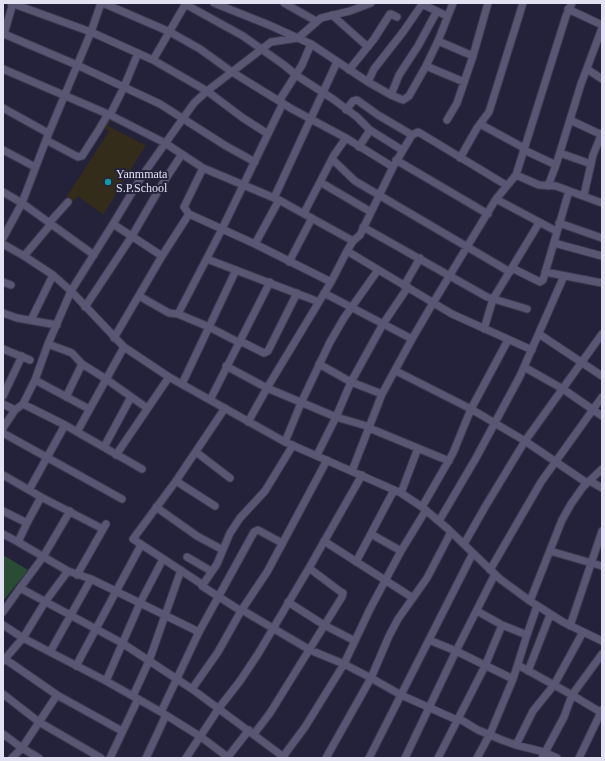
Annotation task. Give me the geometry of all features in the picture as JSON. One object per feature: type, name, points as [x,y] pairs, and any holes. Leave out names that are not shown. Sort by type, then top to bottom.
[{"type":"street","points":[[255,162],[226,146],[160,104],[77,65],[3,34],[13,3],[91,32],[153,60],[207,91],[238,115],[268,134]]},
{"type":"street","points":[[3,238],[22,203],[47,136],[102,3],[169,32],[200,49],[232,72],[281,102],[346,138],[359,147],[395,163],[488,214]]},
{"type":"street","points":[[153,60],[186,3],[263,49],[296,75],[323,92],[370,130],[402,150]]},
{"type":"street","points":[[214,3],[270,25],[319,48],[337,62],[368,82],[403,100],[407,99],[426,66],[453,3]]},
{"type":"street","points":[[284,3],[316,22]]},
{"type":"street","points":[[3,428],[15,410],[23,404],[35,380],[48,344],[71,291],[142,176],[194,103],[207,91],[271,42],[298,38],[325,16],[350,11],[370,3]]},
{"type":"street","points":[[368,82],[374,69],[422,3],[447,16]]},
{"type":"street","points":[[447,120],[455,107],[464,82],[488,3]]},
{"type":"street","points":[[460,158],[480,124],[489,112],[523,3]]},
{"type":"street","points":[[352,471],[382,394],[396,371],[412,339],[496,199],[506,185],[516,175],[570,6],[602,27],[600,39],[581,84],[560,153],[548,186]]},
{"type":"street","points":[[391,95],[399,75],[418,46],[437,11]]},
{"type":"street","points":[[349,70],[368,47],[390,14],[398,17]]},
{"type":"street","points":[[332,15],[368,47]]},
{"type":"street","points":[[438,41],[472,56]]},
{"type":"street","points":[[178,314],[244,186],[281,102],[311,44]]},
{"type":"street","points":[[3,108],[78,157],[82,156],[109,114],[124,87],[138,53]]},
{"type":"street","points":[[256,244],[337,62]]},
{"type":"street","points":[[426,66],[464,82]]},
{"type":"street","points":[[3,69],[109,114],[166,143],[203,168],[276,199],[353,241]]},
{"type":"street","points":[[587,69],[602,79]]},
{"type":"street","points":[[346,110],[353,101],[357,100],[412,135]]},
{"type":"street","points":[[570,120],[602,134],[590,164],[584,196]]},
{"type":"street","points":[[480,124],[556,165]]},
{"type":"street","points":[[359,147],[370,130]]},
{"type":"street","points":[[248,422],[331,282],[347,251],[353,241],[360,235],[395,163],[412,135],[418,132],[420,133],[506,185]]},
{"type":"street","points":[[304,213],[332,159],[346,138]]},
{"type":"street","points":[[3,150],[35,167]]},
{"type":"street","points":[[560,153],[590,164]]},
{"type":"street","points":[[85,306],[132,236],[161,186],[182,154]]},
{"type":"street","points":[[332,159],[352,178],[380,195],[511,270],[540,282],[543,280],[556,231],[569,191]]},
{"type":"street","points":[[203,168],[184,207],[189,214],[256,244],[331,282]]},
{"type":"street","points":[[516,175],[539,185],[556,186],[602,203]]},
{"type":"street","points":[[320,182],[371,212]]},
{"type":"street","points":[[3,192],[22,203],[94,255]]},
{"type":"street","points":[[496,199],[556,231]]},
{"type":"street","points":[[24,256],[68,202]]},
{"type":"street","points":[[114,338],[162,256],[189,214]]},
{"type":"street","points":[[289,262],[312,218]]},
{"type":"street","points":[[484,329],[493,299],[539,223]]},
{"type":"street","points":[[559,223],[602,238]]},
{"type":"street","points":[[113,224],[162,256]]},
{"type":"street","points":[[363,227],[420,258],[477,292],[493,299],[527,309]]},
{"type":"street","points":[[554,243],[602,256]]},
{"type":"street","points":[[3,244],[53,275],[71,291],[124,347],[169,377],[285,442],[398,491],[424,508],[493,572],[530,601],[550,615],[602,641]]},
{"type":"street","points":[[347,251],[452,314],[532,350]]},
{"type":"street","points":[[317,456],[336,417],[350,382],[406,286],[420,258]]},
{"type":"street","points":[[207,259],[319,302]]},
{"type":"street","points":[[182,384],[236,270]]},
{"type":"street","points":[[285,442],[319,364],[337,330],[378,270]]},
{"type":"street","points":[[545,272],[602,283]]},
{"type":"street","points":[[31,320],[53,275]]},
{"type":"street","points":[[439,521],[475,460],[524,367],[564,276]]},
{"type":"street","points":[[3,282],[11,284]]},
{"type":"street","points":[[210,400],[238,342],[270,282]]},
{"type":"street","points":[[139,296],[170,313],[178,314],[209,327],[238,342],[244,343],[266,353],[297,293]]},
{"type":"street","points":[[324,293],[412,339]]},
{"type":"street","points":[[3,313],[17,318],[57,325]]},
{"type":"street","points":[[539,334],[602,376]]},
{"type":"street","points":[[464,544],[525,441],[602,334]]},
{"type":"street","points":[[20,588],[122,643],[192,688],[252,732],[283,758],[305,727],[344,664],[370,609],[449,461],[471,409],[508,340]]},
{"type":"street","points":[[48,344],[72,353],[82,364],[147,408]]},
{"type":"street","points":[[77,432],[124,347]]},
{"type":"street","points":[[3,349],[30,360]]},
{"type":"street","points":[[3,396],[22,356]]},
{"type":"street","points":[[66,397],[82,364]]},
{"type":"street","points":[[319,364],[350,382],[382,394]]},
{"type":"street","points":[[226,366],[267,388],[301,403],[336,417],[369,427],[449,461]]},
{"type":"street","points":[[524,367],[562,389],[602,416]]},
{"type":"street","points":[[396,371],[471,409],[525,441],[588,482],[602,488]]},
{"type":"street","points":[[116,455],[169,377]]},
{"type":"street","points":[[35,380],[89,409]]},
{"type":"street","points":[[104,447],[131,397]]},
{"type":"street","points":[[405,758],[476,611],[493,572],[541,482],[602,397]]},
{"type":"street","points":[[3,404],[15,410]]},
{"type":"street","points":[[23,404],[65,425],[142,469]]},
{"type":"street","points":[[225,408],[176,481],[132,539],[142,544],[203,585],[202,586],[242,611],[310,650],[344,664],[430,708],[516,745],[543,755],[557,758]]},
{"type":"street","points":[[29,490],[65,425]]},
{"type":"street","points":[[3,433],[122,499]]},
{"type":"street","points":[[203,585],[217,564],[233,528],[265,491],[293,445]]},
{"type":"street","points":[[356,562],[371,534],[398,491],[418,448]]},
{"type":"street","points":[[196,452],[230,478]]},
{"type":"street","points":[[192,688],[218,652],[242,611],[268,572],[327,460]]},
{"type":"street","points":[[530,601],[562,520],[568,509],[583,487],[602,469]]},
{"type":"street","points":[[3,475],[41,497],[105,527],[77,575]]},
{"type":"street","points":[[186,758],[219,708],[240,681],[309,568],[362,475]]},
{"type":"street","points":[[176,481],[215,506]]},
{"type":"street","points":[[18,542],[41,497]]},
{"type":"street","points":[[156,507],[198,536],[223,550]]},
{"type":"street","points":[[3,511],[27,523]]},
{"type":"street","points":[[3,612],[44,557],[70,511]]},
{"type":"street","points":[[146,758],[164,714],[176,678],[218,596],[255,531],[258,530],[282,543]]},
{"type":"street","points":[[570,626],[602,531]]},
{"type":"street","points":[[326,758],[371,678],[398,619],[427,578],[451,532]]},
{"type":"street","points":[[3,534],[68,571],[116,591],[199,632]]},
{"type":"street","points":[[371,534],[401,551]]},
{"type":"street","points":[[324,541],[385,582],[413,598]]},
{"type":"street","points":[[76,666],[142,544]]},
{"type":"street","points":[[550,550],[602,566]]},
{"type":"street","points":[[369,758],[473,553]]},
{"type":"street","points":[[187,557],[211,571]]},
{"type":"street","points":[[106,681],[140,603],[163,558]]},
{"type":"street","points":[[3,625],[23,638],[106,681],[164,714],[201,737],[228,758],[270,713],[342,597],[343,593],[309,568]]},
{"type":"street","points":[[110,758],[116,748],[136,698],[181,570]]},
{"type":"street","points":[[68,571],[45,602],[23,638],[4,660],[57,694],[122,731]]},
{"type":"street","points":[[50,652],[90,579]]},
{"type":"street","points":[[288,602],[324,625],[355,641]]},
{"type":"street","points":[[477,758],[490,734],[513,680],[537,606]]},
{"type":"street","points":[[476,611],[502,625],[527,635]]},
{"type":"street","points":[[528,671],[550,615]]},
{"type":"street","points":[[438,758],[485,666],[502,625]]},
{"type":"street","points":[[516,745],[533,711],[554,685],[583,632]]},
{"type":"street","points":[[429,640],[456,651],[513,680]]},
{"type":"street","points":[[543,755],[564,717],[572,695],[602,654]]},
{"type":"street","points":[[518,665],[602,712],[579,758]]},
{"type":"street","points":[[3,694],[39,722],[101,758]]},
{"type":"street","points":[[12,758],[22,748],[57,694]]},
{"type":"street","points":[[3,734],[39,758]]},
{"type":"shaded area","points":[[108,117],[111,119],[108,126],[146,145],[103,215],[78,196],[73,202],[67,196],[109,131],[103,127]]},
{"type":"green space","points":[[3,555],[28,570],[3,601]]},
{"type":"place","name":"Yanmmata S.P.School","points":[[108,182]]}]
